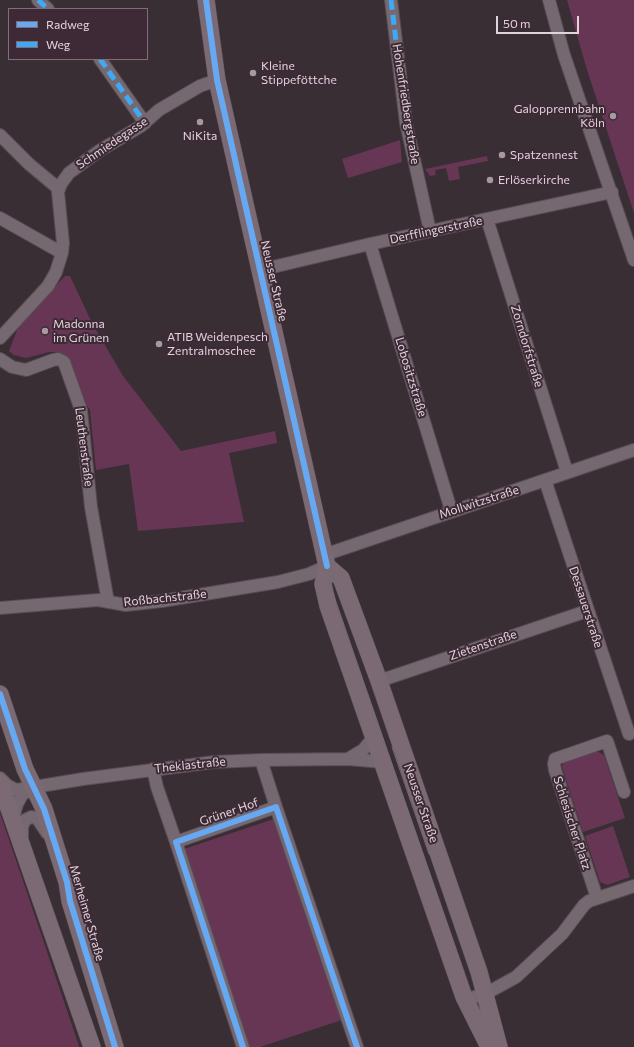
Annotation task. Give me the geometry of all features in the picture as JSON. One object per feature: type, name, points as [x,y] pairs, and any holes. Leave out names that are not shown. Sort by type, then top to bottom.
[{"type":"main road","name":"Neusser Straße","points":[[206,0],[217,80],[326,561],[323,584],[328,606],[464,997],[489,1047]]},
{"type":"main road","name":"Neusser Straße","points":[[326,561],[342,578],[379,681],[479,972],[499,1047]]},
{"type":"main road","name":"Merheimer Straße","points":[[0,694],[25,769],[44,809],[67,882],[70,902],[115,1047]]},
{"type":"main road","points":[[0,783],[92,1047]]},
{"type":"street","points":[[38,0],[47,8]]},
{"type":"street","name":"Hohenfriedbergstraße","points":[[391,0],[406,123],[430,231]]},
{"type":"street","points":[[549,0],[564,54],[634,260]]},
{"type":"street","points":[[101,60],[145,123]]},
{"type":"street","name":"Schmiedegasse","points":[[59,189],[64,180],[76,167],[145,123],[169,104],[200,86],[217,80]]},
{"type":"street","points":[[0,135],[29,164],[59,189],[58,201],[62,234],[62,252],[56,272],[48,286],[0,338]]},
{"type":"street","name":"Derfflingerstraße","points":[[260,270],[370,244],[612,192]]},
{"type":"street","points":[[0,218],[62,252]]},
{"type":"street","name":"Zorndorfstraße","points":[[487,219],[567,472]]},
{"type":"street","name":"Lobositzstraße","points":[[370,244],[451,510]]},
{"type":"street","name":"Leuthenstraße","points":[[0,359],[12,367],[26,370],[53,360],[58,359],[64,362],[82,410],[91,507],[108,602]]},
{"type":"street","name":"Mollwitzstraße","points":[[326,561],[451,510],[634,450]]},
{"type":"street","name":"Dessauerstraße","points":[[545,480],[587,611],[631,733]]},
{"type":"street","name":"Roßbachstraße","points":[[0,608],[98,600],[126,605],[214,593],[278,582],[309,574],[326,561]]},
{"type":"street","name":"Zietenstraße","points":[[379,681],[587,611]]},
{"type":"street","points":[[624,792],[607,741],[631,733]]},
{"type":"street","points":[[348,759],[363,750],[374,737]]},
{"type":"street","name":"Schlesischer Platz","points":[[598,898],[554,764],[555,759],[607,741]]},
{"type":"street","name":"Theklastraße","points":[[34,786],[214,762],[348,759],[383,762]]},
{"type":"street","name":"Grüner Hof","points":[[261,760],[357,1047]]},
{"type":"street","points":[[153,769],[157,787],[243,1047]]},
{"type":"street","points":[[0,778],[7,785],[16,790],[34,786]]},
{"type":"street","points":[[13,819],[17,804],[22,795],[34,786]]},
{"type":"street","name":"Grüner Hof","points":[[176,842],[276,807]]},
{"type":"street","points":[[22,844],[22,827],[25,820],[31,817],[37,818],[57,849]]},
{"type":"street","points":[[464,997],[471,998],[484,994],[516,977],[562,934],[584,905],[598,898],[634,886]]},
{"type":"shaded area","points":[[567,0],[634,0],[634,213],[587,70]]},
{"type":"shaded area","points":[[400,140],[402,162],[348,178],[342,159]]},
{"type":"shaded area","points":[[487,156],[488,161],[458,167],[460,179],[449,181],[446,168],[435,170],[436,175],[430,176],[425,169]]},
{"type":"shaded area","points":[[65,276],[70,276],[92,323],[123,376],[181,451],[275,431],[277,443],[229,453],[244,522],[138,531],[129,464],[96,470],[90,410],[84,401],[69,360],[59,352],[49,352],[26,358],[14,355],[9,351],[19,325]]},
{"type":"shaded area","points":[[595,750],[604,755],[625,818],[583,832],[562,767],[564,761]]},
{"type":"shaded area","points":[[0,813],[79,1046],[79,1047],[0,1047]]},
{"type":"shaded area","points":[[274,819],[345,1019],[260,1047],[249,1047],[181,850]]},
{"type":"shaded area","points":[[613,826],[630,877],[607,885],[600,882],[585,836]]},
{"type":"tram line","points":[[203,0],[215,81],[324,567],[461,964]]},
{"type":"tram line","points":[[317,508],[334,580]]},
{"type":"tram line","points":[[392,747],[429,854]]},
{"type":"marked path","points":[[38,0],[47,8]]},
{"type":"marked path","points":[[391,0],[406,123]]},
{"type":"marked path","points":[[101,60],[145,123]]},
{"type":"cycle path","points":[[206,0],[217,80],[327,566]]},
{"type":"cycle path","points":[[0,694],[25,769],[44,809],[67,882],[70,901],[115,1047]]},
{"type":"cycle path","points":[[243,1047],[176,842],[276,807],[357,1047]]},
{"type":"place","name":"Kleine Stippeföttche","points":[[253,73]]},
{"type":"place","name":"Galopprennbahn Köln","points":[[613,116]]},
{"type":"place","name":"NiKita","points":[[200,122]]},
{"type":"place","name":"Spatzennest","points":[[502,155]]},
{"type":"place","name":"Erlöserkirche","points":[[490,180]]},
{"type":"place","name":"Madonna im Grünen","points":[[45,331]]},
{"type":"place","name":"ATIB Weidenpesch Zentralmoschee","points":[[159,344]]}]
